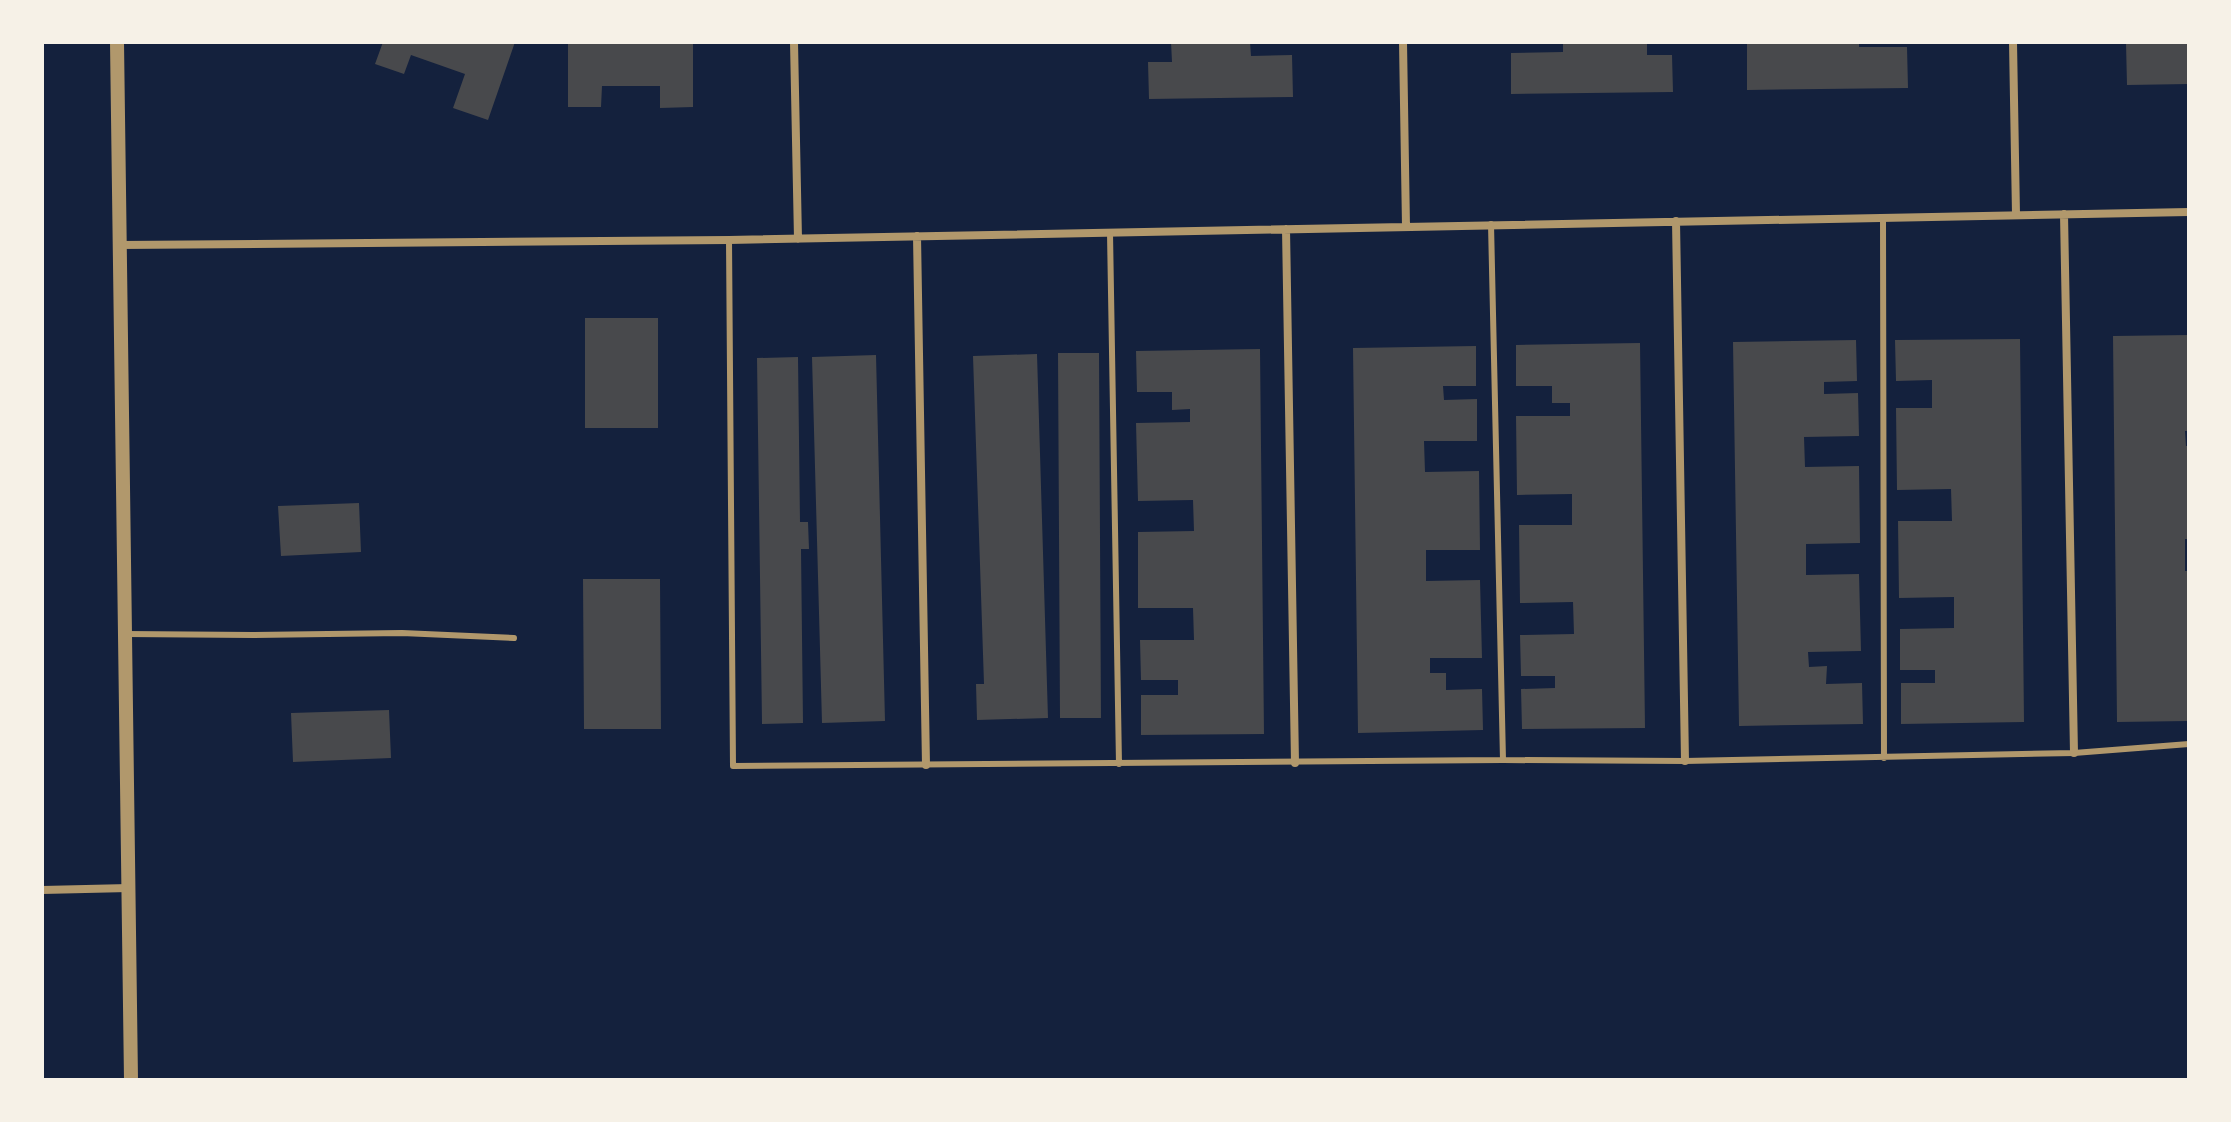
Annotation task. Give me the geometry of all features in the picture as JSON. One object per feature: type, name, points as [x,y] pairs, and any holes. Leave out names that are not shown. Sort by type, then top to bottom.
[{"type":"street","points":[[117,42],[131,1080]]},
{"type":"street","points":[[794,42],[798,239]]},
{"type":"street","points":[[1403,42],[1406,227]]},
{"type":"street","points":[[2013,42],[2016,215]]},
{"type":"street","points":[[119,245],[798,239],[2189,212]]},
{"type":"street","points":[[2064,214],[2074,753]]},
{"type":"street","points":[[1676,221],[1685,761]]},
{"type":"street","points":[[1286,229],[1295,763]]},
{"type":"street","points":[[917,236],[926,765]]},
{"type":"street","points":[[42,890],[129,888]]},
{"type":"lane","points":[[1883,218],[1884,758]]},
{"type":"lane","points":[[1491,224],[1503,760]]},
{"type":"lane","points":[[1110,233],[1119,764]]},
{"type":"lane","points":[[729,240],[733,766],[1884,758],[2074,753],[2189,744]]},
{"type":"lane","points":[[125,634],[402,633],[514,638]]},
{"type":"building","points":[[383,42],[515,42],[488,120],[453,108],[465,74],[411,55],[404,74],[375,64]]},
{"type":"building","points":[[568,42],[693,42],[693,107],[660,108],[660,86],[602,86],[601,107],[568,107]]},
{"type":"building","points":[[1171,42],[1250,42],[1251,56],[1292,55],[1293,97],[1149,99],[1148,62],[1172,62]]},
{"type":"building","points":[[1563,42],[1647,42],[1647,55],[1672,55],[1673,92],[1511,94],[1511,53],[1563,52]]},
{"type":"building","points":[[1747,42],[1859,42],[1859,47],[1907,47],[1908,88],[1747,90]]},
{"type":"building","points":[[2189,42],[2189,84],[2127,85],[2126,43]]},
{"type":"building","points":[[585,318],[658,318],[658,428],[585,428]]},
{"type":"building","points":[[2189,335],[2189,431],[2185,431],[2186,446],[2189,446],[2189,539],[2185,539],[2185,571],[2189,571],[2189,721],[2117,722],[2113,336]]},
{"type":"building","points":[[2020,339],[2024,722],[1901,724],[1901,683],[1935,683],[1935,670],[1900,670],[1900,629],[1954,628],[1954,597],[1899,598],[1898,521],[1952,521],[1951,489],[1897,490],[1896,408],[1932,408],[1932,380],[1896,381],[1895,340]]},
{"type":"building","points":[[1856,340],[1857,381],[1824,382],[1824,394],[1858,393],[1859,436],[1804,437],[1805,467],[1859,466],[1860,543],[1806,544],[1806,575],[1859,574],[1861,651],[1808,652],[1809,667],[1827,666],[1826,684],[1862,683],[1863,724],[1739,726],[1733,342]]},
{"type":"building","points":[[1640,343],[1645,728],[1522,729],[1521,689],[1555,688],[1555,676],[1521,676],[1520,635],[1574,634],[1573,602],[1520,603],[1519,525],[1572,525],[1572,494],[1517,495],[1516,416],[1570,416],[1570,403],[1552,403],[1552,386],[1516,386],[1516,345]]},
{"type":"building","points":[[1476,346],[1476,386],[1443,386],[1444,400],[1477,399],[1477,441],[1424,441],[1425,472],[1479,471],[1480,550],[1426,550],[1426,581],[1480,580],[1482,658],[1430,658],[1430,673],[1446,673],[1446,690],[1482,689],[1483,730],[1358,733],[1353,348]]},
{"type":"building","points":[[1260,349],[1264,734],[1141,735],[1141,695],[1178,695],[1178,680],[1141,680],[1140,640],[1194,640],[1193,608],[1138,608],[1138,532],[1194,531],[1193,500],[1138,501],[1136,423],[1190,422],[1190,409],[1172,410],[1172,392],[1137,392],[1136,351]]},
{"type":"building","points":[[1058,353],[1099,353],[1101,718],[1060,718]]},
{"type":"building","points":[[1037,354],[1048,718],[977,720],[976,684],[984,684],[973,356]]},
{"type":"building","points":[[876,355],[885,721],[822,723],[812,357]]},
{"type":"building","points":[[798,357],[800,522],[808,522],[809,549],[801,549],[803,723],[762,724],[757,358]]},
{"type":"building","points":[[359,503],[361,552],[281,556],[278,506]]},
{"type":"building","points":[[583,579],[660,579],[661,729],[584,729]]},
{"type":"building","points":[[389,710],[391,758],[293,762],[291,713]]}]
